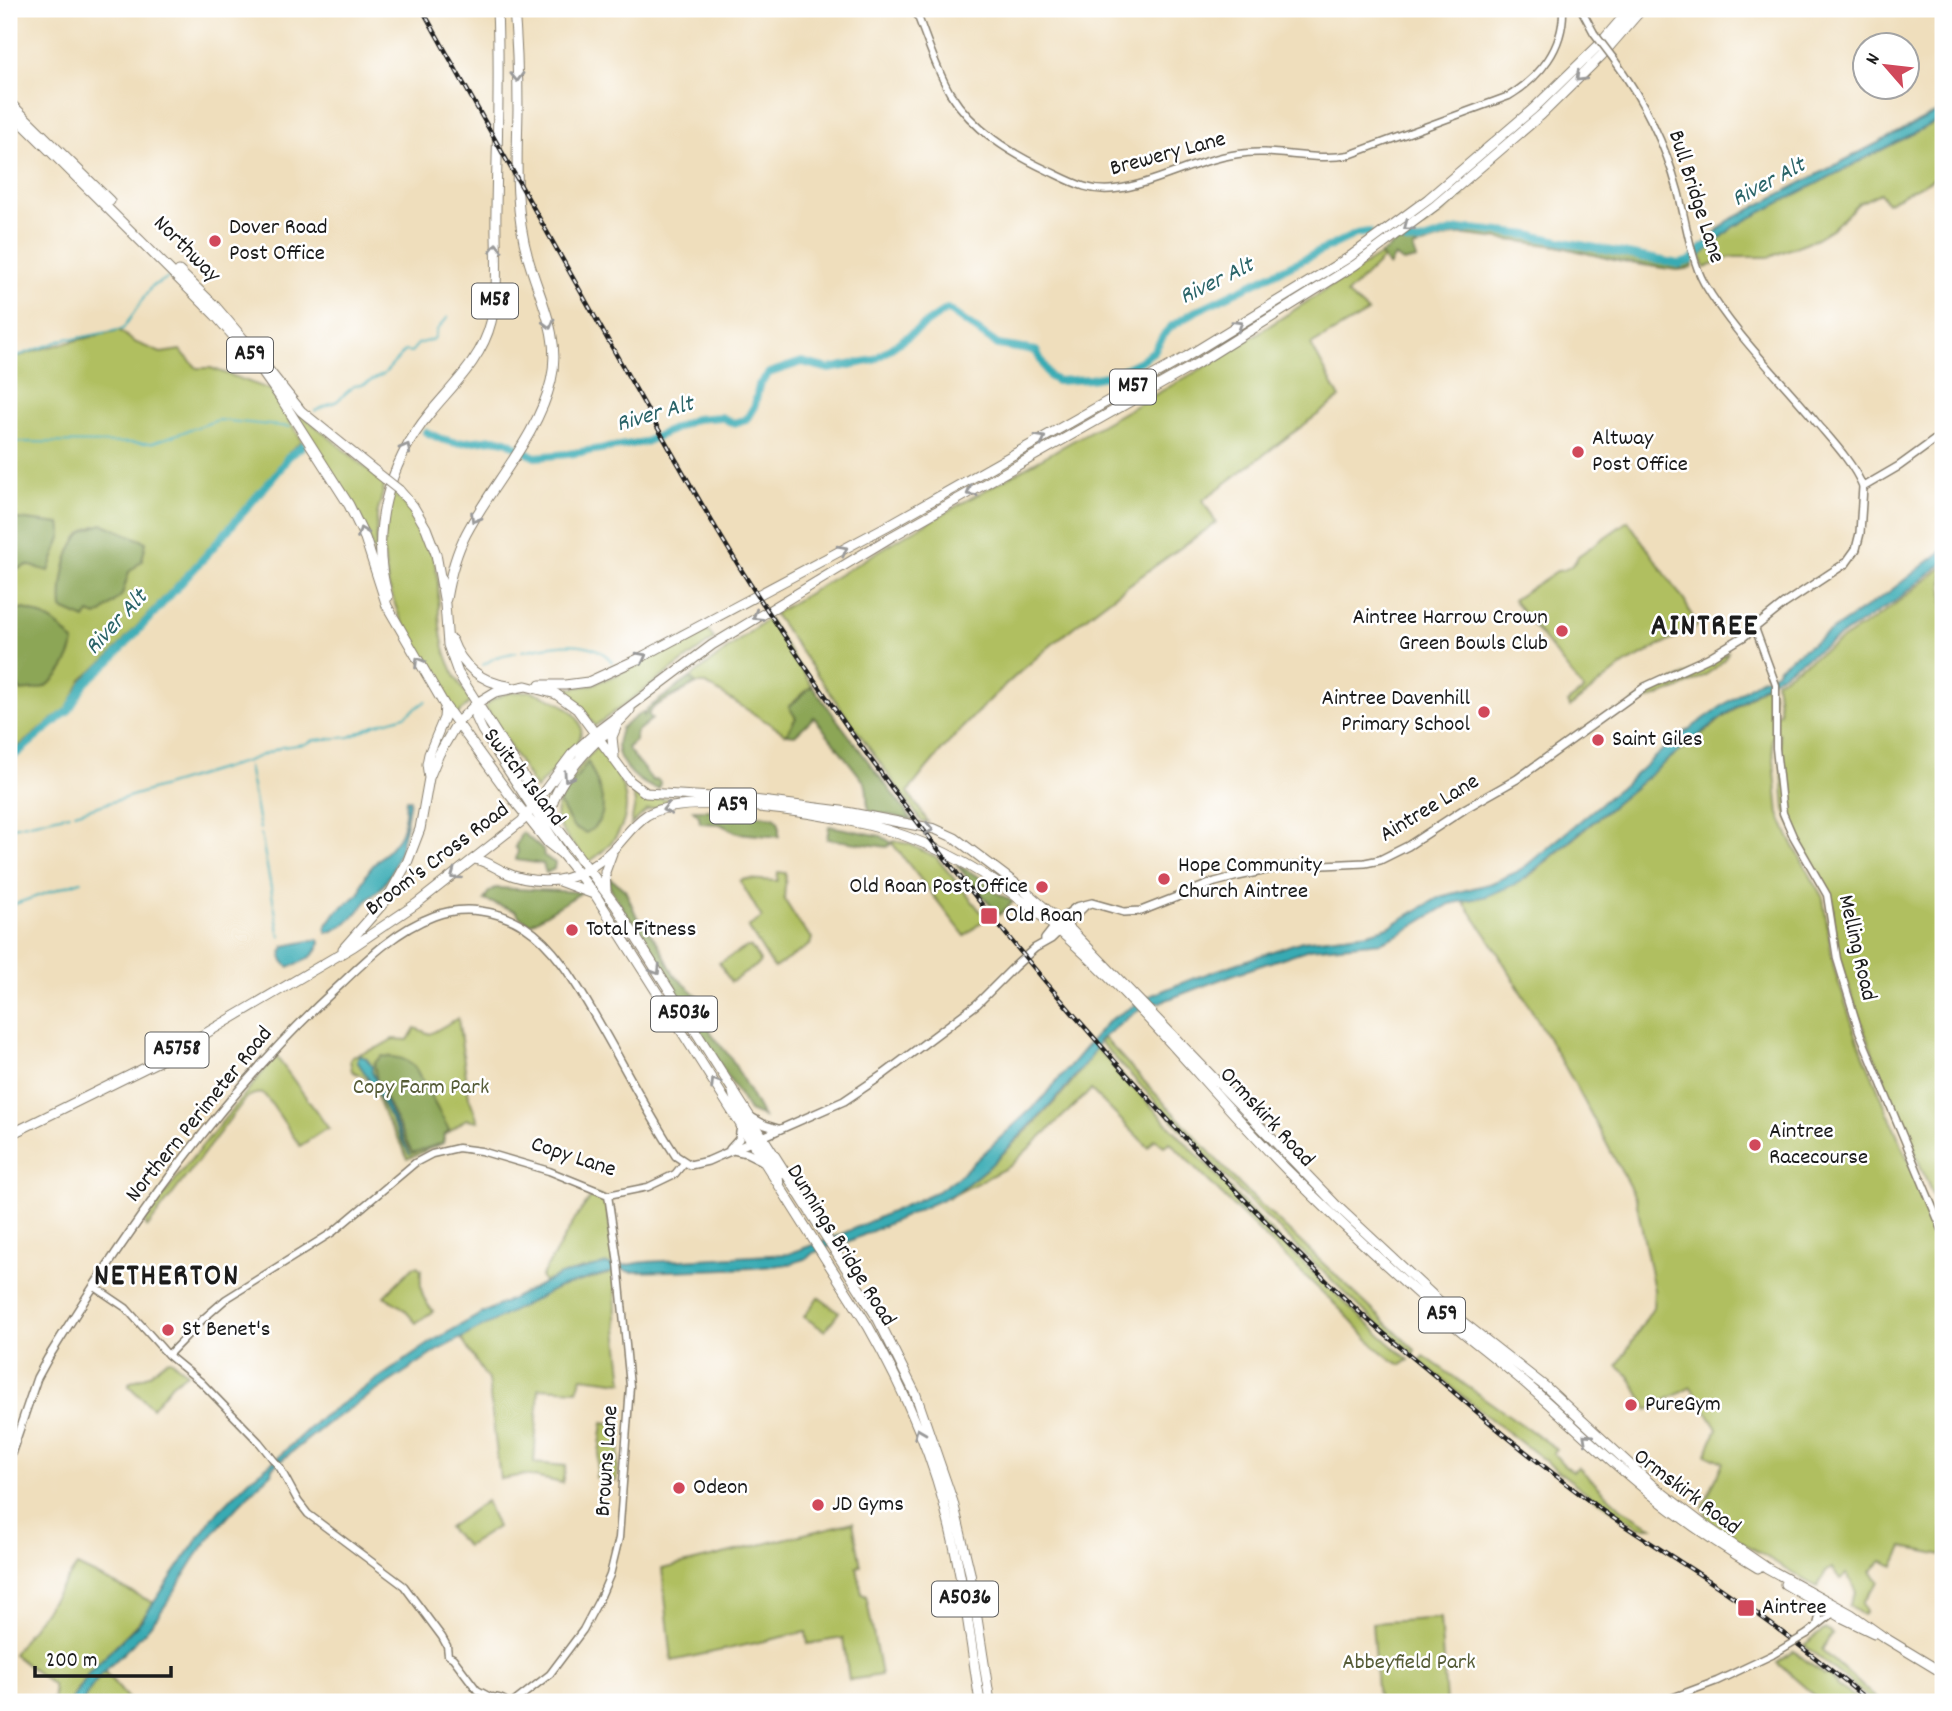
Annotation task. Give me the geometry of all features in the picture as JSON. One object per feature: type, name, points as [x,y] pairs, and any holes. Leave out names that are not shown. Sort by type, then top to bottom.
[{"type":"highway","name":"M58","points":[[394,618],[383,576],[380,550],[383,515],[392,478],[420,426],[473,361],[485,341],[492,319],[499,109],[497,9]]},
{"type":"highway","name":"M58","points":[[445,604],[451,569],[460,545],[525,437],[548,392],[552,378],[554,349],[549,321],[529,262],[519,220],[514,9]]},
{"type":"highway","name":"M57","points":[[526,686],[580,684],[621,668],[899,519],[1186,357],[1336,265],[1428,198],[1532,109],[1598,46],[1630,9]]},
{"type":"highway","name":"M57","points":[[598,736],[712,645],[764,612],[1198,363],[1355,265],[1436,205],[1541,115],[1602,55],[1642,9]]},
{"type":"highway","name":"Northway","points":[[9,102],[216,307],[301,411],[398,490],[413,506],[432,542],[445,604]]},
{"type":"highway","name":"Northway","points":[[9,110],[215,315],[268,379],[359,523],[380,590],[394,618]]},
{"type":"highway","name":"A59","points":[[445,604],[447,628],[458,655],[483,678],[511,687]]},
{"type":"highway","name":"A59","points":[[394,618],[445,706]]},
{"type":"highway","name":"A5036","points":[[447,628],[452,659],[477,703]]},
{"type":"highway","name":"Switch Island","points":[[429,778],[457,723],[477,703],[489,694],[511,687],[526,686],[555,694],[570,702],[626,776]]},
{"type":"highway","name":"Switch Island","points":[[477,703],[480,716],[531,803]]},
{"type":"highway","name":"M57","points":[[598,736],[618,724],[634,705]]},
{"type":"highway","name":"A5036","points":[[445,706],[457,723]]},
{"type":"highway","name":"A5758","points":[[429,778],[429,754],[444,718],[445,706]]},
{"type":"highway","points":[[581,746],[584,729],[582,715]]},
{"type":"highway","points":[[457,723],[480,716]]},
{"type":"highway","name":"Switch Island","points":[[457,723],[509,794],[531,803],[552,821],[606,892]]},
{"type":"highway","points":[[615,760],[612,737],[618,724]]},
{"type":"highway","name":"Switch Island","points":[[548,784],[581,746],[598,736]]},
{"type":"highway","points":[[552,821],[551,806],[558,792],[598,736]]},
{"type":"highway","name":"Ormskirk Road","points":[[626,776],[637,788],[650,795],[745,799],[841,811],[942,831],[978,854],[1060,926],[1101,972],[1133,997]]},
{"type":"highway","name":"Broom's Cross Road","points":[[339,953],[387,899],[407,863],[420,829],[429,778]]},
{"type":"highway","name":"Broom's Cross Road","points":[[9,1135],[159,1061],[354,946],[475,859],[548,784]]},
{"type":"highway","points":[[509,794],[531,803]]},
{"type":"highway","name":"Dunnings Bridge Road","points":[[531,803],[562,854],[596,896],[780,1186],[839,1259],[877,1317],[906,1373],[953,1502],[970,1573],[980,1702]]},
{"type":"highway","name":"Ormskirk Road","points":[[614,849],[648,815],[697,804],[815,816],[864,824],[908,837],[964,862],[1073,932],[1222,1094],[1275,1157],[1349,1230],[1430,1304],[1534,1391],[1636,1482],[1727,1550],[1815,1601],[1836,1610]]},
{"type":"highway","name":"A59","points":[[588,868],[614,849]]},
{"type":"highway","points":[[606,892],[605,872],[614,849]]},
{"type":"highway","points":[[475,859],[523,879],[555,880],[596,896]]},
{"type":"highway","points":[[555,880],[579,874],[588,868]]},
{"type":"highway","name":"Dunnings Bridge Road","points":[[606,892],[772,1154],[816,1232],[829,1265],[886,1357],[910,1409],[942,1497],[956,1556],[979,1683],[990,1702]]},
{"type":"highway","name":"Ormskirk Road","points":[[1222,1094],[1440,1303],[1577,1413],[1652,1485],[1749,1556],[1836,1610]]},
{"type":"highway","points":[[906,1373],[912,1404],[910,1409]]},
{"type":"highway","points":[[935,1447],[935,1457],[946,1490],[946,1495],[942,1497]]},
{"type":"highway","points":[[953,1502],[951,1509],[960,1546],[956,1556]]},
{"type":"highway","name":"A59","points":[[1836,1610],[1943,1673]]},
{"type":"main road","points":[[1863,487],[1943,435]]},
{"type":"main road","name":"Aintree Lane","points":[[1086,905],[1092,903],[1119,911],[1138,912],[1215,882],[1238,876],[1282,867],[1357,864],[1388,857],[1517,779],[1634,694],[1668,675],[1708,658],[1755,628],[1784,604],[1846,563],[1856,549],[1860,533],[1863,487]]},
{"type":"main road","points":[[1060,926],[1086,905]]},
{"type":"main road","points":[[1060,926],[1076,907],[1086,905]]},
{"type":"main road","name":"Northern Perimeter Road","points":[[9,1460],[37,1378],[69,1324],[181,1162],[269,1055],[312,1010],[391,940],[428,918],[446,912],[475,911],[502,916],[526,928],[545,945],[575,982],[667,1142],[684,1163]]},
{"type":"main road","points":[[1073,932],[1074,916]]},
{"type":"main road","name":"Copy Lane","points":[[684,1163],[696,1165],[844,1101],[959,1019],[1042,942],[1051,939],[1060,926]]},
{"type":"main road","points":[[732,1089],[734,1101],[753,1134],[751,1141]]},
{"type":"main road","points":[[748,1115],[765,1125],[781,1128],[773,1139],[772,1154]]},
{"type":"main road","points":[[729,1151],[739,1139],[741,1125]]},
{"type":"main road","points":[[761,1137],[760,1143],[779,1175],[780,1186]]},
{"type":"main road","points":[[729,1151],[751,1154],[765,1163]]},
{"type":"street","name":"Brewery Lane","points":[[915,9],[946,86],[969,117],[1016,156],[1091,189],[1126,187],[1204,161],[1240,153],[1285,153],[1331,158],[1349,155],[1508,96],[1528,85],[1542,71],[1561,30],[1563,9]]},
{"type":"street","name":"Bull Bridge Lane","points":[[1581,9],[1649,116],[1665,151],[1704,284],[1742,336],[1835,443],[1863,487]]},
{"type":"street","name":"Melling Road","points":[[1755,628],[1775,682],[1776,748],[1783,813],[1827,895],[1837,959],[1859,1031],[1943,1232]]},
{"type":"street","name":"Copy Lane","points":[[168,1355],[226,1299],[332,1231],[415,1163],[432,1154],[458,1148],[481,1151],[549,1171],[608,1195],[654,1184],[675,1174],[684,1163]]},
{"type":"street","name":"Browns Lane","points":[[477,1690],[490,1697],[516,1700],[550,1674],[576,1640],[597,1605],[613,1563],[621,1520],[630,1386],[618,1263],[608,1195]]},
{"type":"street","points":[[95,1287],[126,1308],[168,1355],[201,1382],[259,1442],[280,1468],[308,1514],[404,1586],[438,1629],[447,1646],[448,1655],[477,1690],[480,1702],[490,1697]]},
{"type":"street","points":[[1815,1601],[1818,1611],[1817,1625]]},
{"type":"street","points":[[1661,1702],[1772,1656],[1807,1634],[1836,1610]]},
{"type":"green space","points":[[1943,118],[1943,174],[1887,203],[1880,193],[1859,203],[1833,228],[1815,239],[1770,257],[1731,257],[1705,268],[1701,256],[1733,227]]},
{"type":"green space","points":[[1461,193],[1464,196],[1414,234],[1410,233],[1399,242],[1418,244],[1462,232],[1498,232],[1679,265],[1681,268],[1681,265],[1692,261],[1693,265],[1692,268],[1677,270],[1622,262],[1557,246],[1454,235],[1413,248],[1417,259],[1403,262],[1395,256],[1389,266],[1380,255]]},
{"type":"green space","points":[[1380,255],[1383,259],[1347,294],[1368,312],[1311,345],[1340,398],[1203,500],[1216,523],[1091,614],[1012,679],[975,714],[908,792],[928,822],[922,822],[774,614],[907,534],[1208,365]]},
{"type":"green space","points":[[119,330],[134,342],[161,353],[180,350],[197,368],[211,368],[271,390],[302,441],[290,451],[271,477],[201,557],[108,658],[82,680],[67,708],[9,754],[9,359]]},
{"type":"green space","points":[[300,413],[385,484],[377,515],[376,558],[362,521],[296,415]]},
{"type":"green space","points":[[391,491],[408,508],[422,528],[435,562],[446,655],[471,701],[457,715],[409,635],[388,584],[383,551]]},
{"type":"green space","points":[[9,518],[60,524],[62,535],[49,571],[27,565],[16,570],[9,569]]},
{"type":"green space","points":[[1628,521],[1685,602],[1697,626],[1625,664],[1570,707],[1567,703],[1584,690],[1513,600],[1557,571],[1570,566],[1578,556]]},
{"type":"green space","points":[[103,524],[146,542],[142,561],[129,572],[122,595],[102,613],[96,616],[89,613],[85,619],[62,609],[65,569],[76,540],[89,528]]},
{"type":"green space","name":"Aintree Racecourse","points":[[1943,567],[1943,1220],[1867,1039],[1847,982],[1838,950],[1831,897],[1795,834],[1785,810],[1779,733],[1772,738],[1779,814],[1823,898],[1834,968],[1859,1044],[1943,1243],[1943,1379],[1933,1403],[1943,1407],[1943,1555],[1903,1547],[1894,1566],[1882,1561],[1871,1572],[1879,1581],[1862,1603],[1866,1612],[1863,1615],[1849,1606],[1856,1592],[1847,1574],[1840,1579],[1832,1568],[1826,1572],[1817,1587],[1708,1520],[1703,1507],[1723,1462],[1706,1454],[1717,1429],[1691,1387],[1648,1410],[1629,1376],[1617,1366],[1653,1308],[1654,1290],[1636,1199],[1575,1084],[1492,943],[1463,901],[1486,896],[1528,877],[1659,767],[1768,683],[1773,694],[1772,715],[1780,712],[1776,681],[1882,614]]},
{"type":"green space","points":[[25,609],[53,622],[74,643],[67,662],[55,679],[41,688],[21,691],[17,685],[9,683],[9,612]]},
{"type":"green space","points":[[768,618],[812,686],[789,706],[796,718],[786,734],[706,684],[696,684],[690,678]]},
{"type":"green space","points":[[706,627],[714,639],[595,726],[578,703],[560,690],[591,685],[616,675]]},
{"type":"green space","points":[[1728,652],[1713,670],[1700,678],[1671,692],[1632,703]]},
{"type":"green space","points":[[690,678],[696,684],[655,706],[648,714],[652,719],[636,732],[635,741],[627,748],[653,781],[656,779],[660,782],[659,789],[652,787],[632,774],[621,760],[617,746],[621,728],[643,712],[644,716],[647,709]]},
{"type":"green space","points":[[812,686],[912,820],[870,811],[865,783],[814,717],[795,735],[786,734],[796,718],[789,707]]},
{"type":"green space","points":[[529,691],[567,708],[575,715],[581,733],[568,755],[536,789],[485,707],[499,696]]},
{"type":"green space","points":[[597,746],[619,778],[626,807],[624,822],[617,835],[589,862],[564,834],[556,814],[562,793]]},
{"type":"green space","points":[[588,762],[600,791],[603,809],[601,818],[586,833],[573,827],[559,802]]},
{"type":"green space","points":[[632,789],[658,799],[689,800],[647,810],[631,825],[635,803]]},
{"type":"green space","points":[[693,810],[774,817],[779,823],[779,837],[737,833],[720,824],[700,823],[699,816]]},
{"type":"green space","points":[[829,826],[881,836],[892,843],[887,847],[827,839]]},
{"type":"green space","points":[[522,832],[543,850],[544,856],[555,863],[554,869],[546,873],[543,864],[516,860],[518,850],[515,847]]},
{"type":"green space","points":[[894,841],[909,844],[936,857],[986,918],[965,936],[892,843]]},
{"type":"green space","points":[[956,864],[982,879],[994,891],[1013,902],[999,915]]},
{"type":"green space","points":[[778,872],[786,873],[784,899],[812,938],[810,945],[774,968],[748,927],[762,918],[740,881],[777,881]]},
{"type":"green space","points":[[610,878],[625,890],[637,917],[658,943],[674,975],[698,996],[712,1035],[731,1058],[763,1117],[749,1111],[675,991],[677,990],[674,983],[674,990],[613,893],[609,885]]},
{"type":"green space","points":[[495,888],[582,892],[530,924],[516,911],[484,900]]},
{"type":"green space","points":[[751,947],[760,961],[759,964],[731,982],[719,963]]},
{"type":"green space","name":"Copy Farm Park","points":[[458,1018],[469,1097],[478,1121],[466,1119],[444,1136],[443,1143],[407,1159],[375,1092],[366,1078],[352,1071],[350,1060],[352,1056],[377,1048],[393,1039],[408,1040],[415,1028],[430,1034]]},
{"type":"green space","points":[[1104,1038],[1240,1185],[1416,1351],[1414,1355],[1237,1189],[1099,1041]]},
{"type":"green space","points":[[1095,1046],[1209,1167],[1326,1285],[1409,1360],[1401,1365],[1377,1348],[1170,1142],[1164,1146],[1155,1139],[1148,1147],[1091,1090],[1010,1166],[948,1198],[1030,1128],[1071,1083]]},
{"type":"green space","points":[[276,1056],[329,1129],[300,1146],[263,1094],[246,1098],[147,1228],[145,1222],[181,1172]]},
{"type":"green space","points":[[382,1056],[405,1060],[416,1069],[449,1130],[443,1143],[412,1153],[377,1081],[374,1063]]},
{"type":"green space","points":[[593,1194],[602,1197],[608,1206],[613,1262],[611,1267],[582,1269],[544,1282],[541,1277]]},
{"type":"green space","points":[[417,1266],[421,1269],[423,1296],[433,1311],[416,1323],[403,1308],[384,1296]]},
{"type":"green space","points":[[612,1271],[615,1275],[616,1319],[623,1382],[582,1377],[577,1390],[539,1388],[534,1463],[566,1466],[562,1483],[525,1475],[500,1479],[488,1380],[460,1337],[559,1287]]},
{"type":"green space","points":[[818,1297],[839,1312],[825,1331],[804,1317]]},
{"type":"green space","points":[[1424,1356],[1557,1449],[1553,1453],[1564,1465],[1573,1471],[1578,1467],[1621,1508],[1652,1527],[1639,1527],[1591,1496],[1420,1361]]},
{"type":"green space","points":[[171,1360],[187,1373],[172,1384],[152,1408],[129,1383],[149,1375]]},
{"type":"green space","points":[[603,1422],[622,1425],[616,1481],[596,1478]]},
{"type":"green space","points":[[486,1501],[497,1527],[467,1546],[448,1528]]},
{"type":"green space","points":[[853,1522],[861,1566],[857,1567],[862,1595],[866,1595],[881,1675],[849,1680],[843,1638],[808,1644],[806,1632],[672,1661],[662,1569]]},
{"type":"green space","points":[[77,1566],[154,1603],[98,1663],[70,1702],[50,1702],[54,1697],[53,1685],[13,1654]]},
{"type":"green space","name":"Abbeyfield Park","points":[[1440,1618],[1446,1702],[1378,1702],[1372,1623]]},
{"type":"green space","points":[[1825,1629],[1833,1635],[1822,1650],[1880,1702],[1873,1702],[1804,1645]]},
{"type":"green space","points":[[1794,1651],[1863,1702],[1822,1702],[1777,1663]]},
{"type":"green space","points":[[104,1671],[131,1702],[83,1702]]},
{"type":"water","points":[[1943,109],[1943,118],[1733,227],[1701,256],[1699,248],[1728,221]]},
{"type":"water","points":[[1943,550],[1943,563],[1895,601],[1767,683],[1686,745],[1520,882],[1487,896],[1450,904],[1382,942],[1309,949],[1150,1004],[1134,1013],[1099,1041],[1091,1057],[1056,1099],[993,1163],[956,1193],[859,1237],[790,1264],[671,1271],[630,1272],[622,1269],[559,1287],[438,1350],[328,1423],[272,1468],[272,1472],[205,1544],[165,1606],[144,1632],[97,1680],[83,1702],[70,1702],[90,1671],[141,1621],[213,1517],[249,1480],[319,1419],[436,1339],[560,1275],[606,1264],[621,1266],[646,1262],[788,1254],[837,1236],[938,1191],[958,1177],[1040,1101],[1108,1021],[1152,995],[1192,979],[1302,941],[1368,933],[1388,927],[1440,897],[1492,883],[1521,870],[1671,742],[1759,680],[1776,672],[1792,657],[1889,592]]},
{"type":"water","points":[[406,799],[410,799],[404,833],[393,869],[381,888],[349,921],[327,933],[325,928],[336,912],[360,893],[366,875],[398,838]]},
{"type":"water","points":[[318,939],[320,942],[316,952],[309,958],[289,967],[284,963],[284,946]]},
{"type":"water","points":[[359,1055],[366,1058],[372,1066],[372,1072],[410,1155],[357,1061]]},
{"type":"waterway","name":"River Alt","points":[[1407,241],[1420,242],[1454,231],[1472,229],[1529,235],[1679,264],[1690,261],[1706,246]]},
{"type":"waterway","name":"River Alt","points":[[426,432],[457,443],[493,439],[506,441],[535,457],[645,442],[695,419],[721,417],[733,423],[746,420],[755,405],[759,385],[769,373],[802,362],[829,369],[874,360],[947,309],[998,345],[1036,351],[1050,377],[1057,381],[1112,375],[1154,351],[1172,326],[1196,311],[1356,234],[1369,232]]},
{"type":"waterway","points":[[9,359],[68,338],[123,329],[152,286],[168,278]]},
{"type":"waterway","points":[[315,411],[337,401],[354,386],[365,384],[384,374],[405,351],[411,352],[418,344],[434,339],[437,330],[448,317]]},
{"type":"waterway","points":[[9,442],[152,443],[218,420],[290,427]]},
{"type":"waterway","name":"River Alt","points":[[280,469],[288,457],[302,446]]},
{"type":"waterway","name":"River Alt","points":[[9,760],[69,710],[85,683],[111,660],[276,474]]},
{"type":"waterway","points":[[522,651],[557,645],[582,645],[593,648],[612,662]]},
{"type":"waterway","points":[[483,665],[496,657],[517,652]]},
{"type":"waterway","points":[[75,813],[247,761],[282,747],[314,740],[350,737],[374,725],[405,716],[426,701]]},
{"type":"waterway","points":[[248,766],[260,829]]},
{"type":"waterway","points":[[9,828],[69,814]]},
{"type":"waterway","points":[[261,834],[280,937]]},
{"type":"waterway","points":[[9,906],[81,881]]},
{"type":"railway","points":[[422,9],[670,450],[754,590],[888,783],[1034,968],[1191,1144],[1366,1319],[1560,1479],[1603,1511],[1763,1618],[1870,1702]]},
{"type":"place","name":"Dover Road Post Office","points":[[215,241]]},
{"type":"place","name":"Altway Post Office","points":[[1578,452]]},
{"type":"place","name":"Aintree Harrow Crown Green Bowls Club","points":[[1562,631]]},
{"type":"place","name":"Aintree Davenhill Primary School","points":[[1484,712]]},
{"type":"place","name":"Saint Giles","points":[[1598,740]]},
{"type":"place","name":"Hope Community Church Aintree","points":[[1164,879]]},
{"type":"place","name":"Old Roan Post Office","points":[[1042,887]]},
{"type":"place","name":"Old Roan","points":[[989,916]]},
{"type":"place","name":"Total Fitness","points":[[572,930]]},
{"type":"place","name":"Aintree Racecourse","points":[[1755,1145]]},
{"type":"place","name":"St Benet's","points":[[168,1330]]},
{"type":"place","name":"PureGym","points":[[1631,1405]]},
{"type":"place","name":"Odeon","points":[[679,1488]]},
{"type":"place","name":"JD Gyms","points":[[818,1505]]},
{"type":"place","name":"Aintree","points":[[1746,1608]]},
{"type":"district","name":"AINTREE","points":[[1705,628]]},
{"type":"district","name":"NETHERTON","points":[[167,1278]]}]
